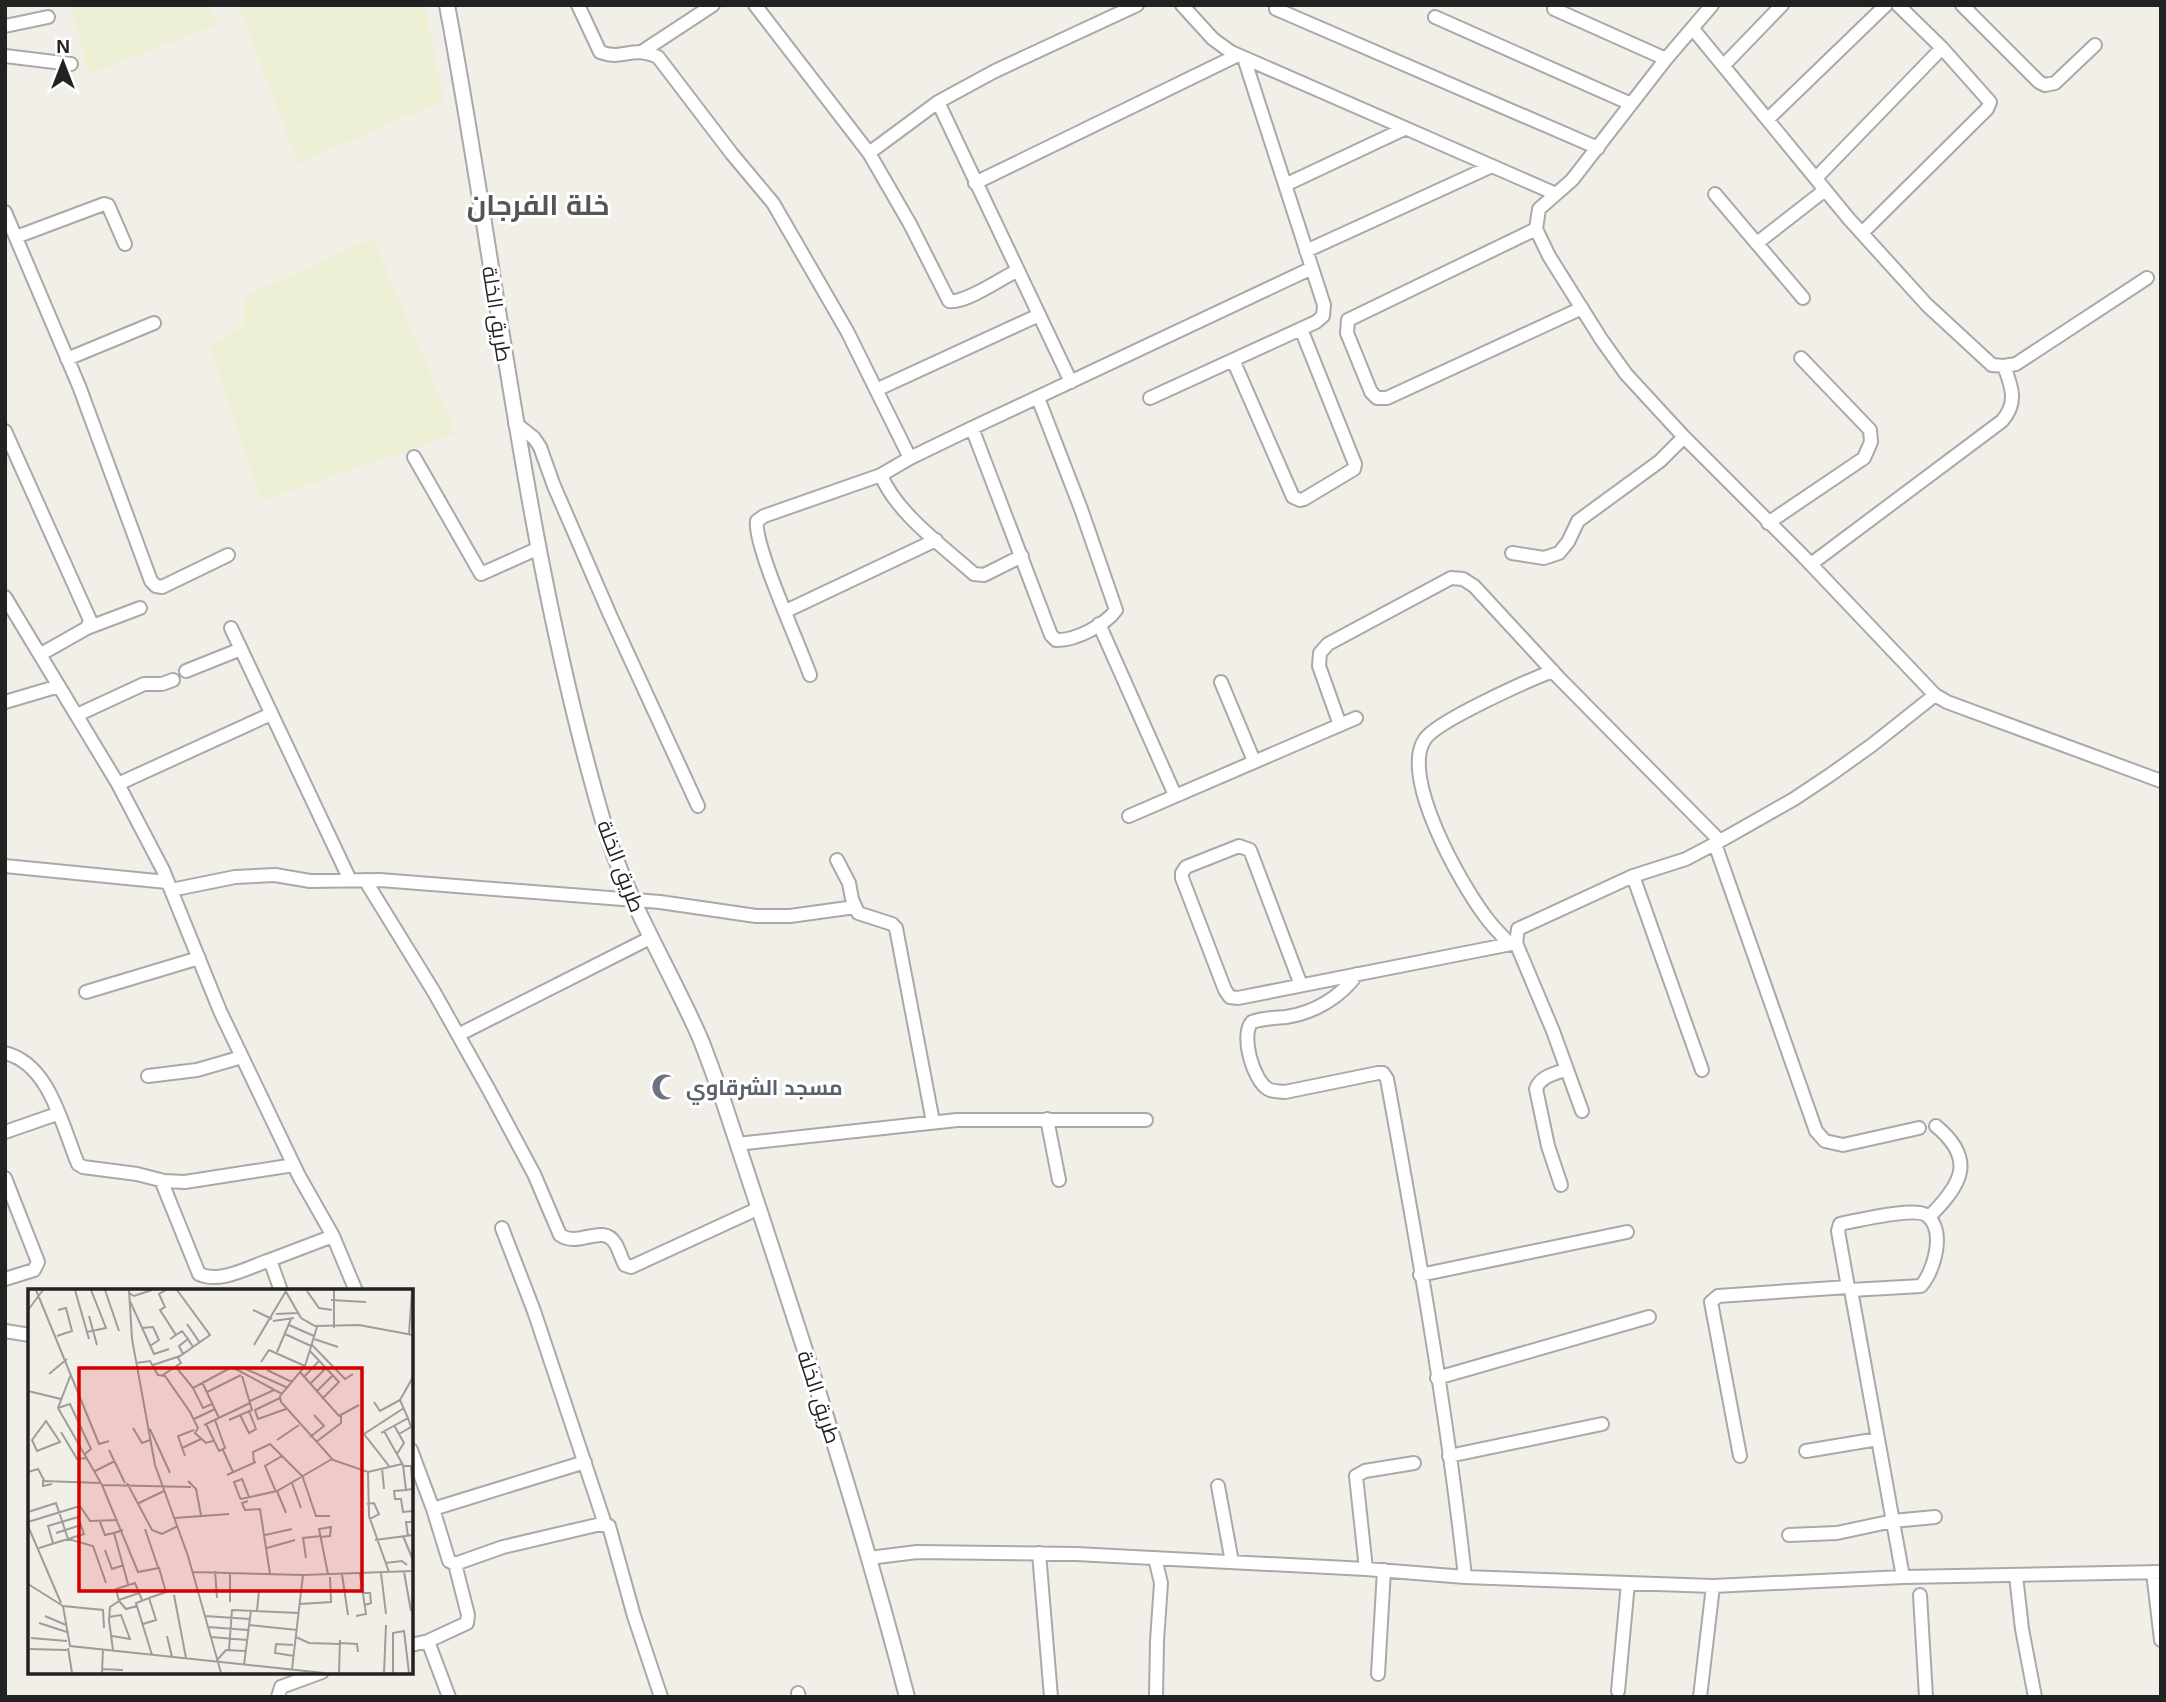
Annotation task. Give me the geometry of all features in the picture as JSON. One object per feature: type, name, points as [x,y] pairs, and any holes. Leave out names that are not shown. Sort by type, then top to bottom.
[{"type":"street","name":"طريق الخلة","points":[[447,5],[515,423],[553,620],[580,738],[604,825],[633,900],[700,1038],[737,1144],[869,1558],[907,1697]]},
{"type":"street","points":[[579,5],[600,52],[612,57],[643,51],[713,5]]},
{"type":"street","points":[[755,5],[869,153],[949,301],[964,298],[1016,271]]},
{"type":"street","points":[[869,153],[938,102],[995,71],[1137,5]]},
{"type":"street","points":[[1182,5],[1213,39],[1241,56],[1556,194]]},
{"type":"street","points":[[1712,5],[1572,180],[1539,209],[1536,229],[1549,256],[1626,374],[1935,695],[1947,702],[2161,781]]},
{"type":"street","points":[[1724,65],[1782,5]]},
{"type":"street","points":[[1768,120],[1886,5]]},
{"type":"street","points":[[1862,233],[1989,106],[1989,98],[1898,5]]},
{"type":"street","points":[[1962,5],[2039,82],[2046,85],[2055,83],[2095,45]]},
{"type":"street","points":[[1276,9],[1598,148]]},
{"type":"street","points":[[1554,9],[1666,60]]},
{"type":"street","points":[[5,26],[48,17]]},
{"type":"street","points":[[1435,17],[1631,104]]},
{"type":"street","points":[[1693,29],[1862,233],[1950,329],[1992,365],[2016,364],[2147,278]]},
{"type":"street","points":[[1816,178],[1942,48]]},
{"type":"street","points":[[643,51],[658,57],[732,154],[773,202],[847,331],[910,458]]},
{"type":"street","points":[[5,56],[71,64]]},
{"type":"street","points":[[975,183],[1241,56]]},
{"type":"street","points":[[1150,398],[1301,329],[1321,318],[1324,311],[1241,56]]},
{"type":"street","points":[[938,102],[1071,382]]},
{"type":"street","points":[[1285,185],[1404,129]]},
{"type":"street","points":[[1306,251],[1492,166]]},
{"type":"street","points":[[1757,243],[1825,190]]},
{"type":"street","points":[[1716,194],[1803,298]]},
{"type":"street","points":[[16,237],[104,204],[108,205],[113,213],[125,244]]},
{"type":"street","points":[[5,212],[67,359],[151,581],[162,587],[228,555]]},
{"type":"street","points":[[1536,229],[1349,320],[1347,333],[1371,392],[1377,398],[1387,398],[1582,308]]},
{"type":"street","points":[[810,675],[767,562],[756,527],[757,521],[764,516],[881,475],[972,428],[1312,268]]},
{"type":"street","points":[[876,390],[1038,315]]},
{"type":"street","points":[[67,359],[154,323]]},
{"type":"street","points":[[1233,360],[1293,497],[1304,499],[1354,469],[1355,464],[1301,329]]},
{"type":"street","points":[[1768,523],[1864,458],[1871,442],[1870,430],[1801,358]]},
{"type":"street","points":[[1811,564],[2002,421],[2009,413],[2013,399],[2004,366]]},
{"type":"street","points":[[972,428],[1053,639],[1068,640],[1099,624],[1114,613],[1116,608],[1038,398]]},
{"type":"street","points":[[515,423],[534,438],[540,447],[610,615],[698,806]]},
{"type":"street","points":[[5,431],[90,620],[87,628]]},
{"type":"street","points":[[1512,553],[1544,558],[1559,553],[1578,521],[1660,461],[1684,437]]},
{"type":"street","points":[[414,457],[481,574],[539,548]]},
{"type":"street","points":[[881,475],[890,492],[906,511],[974,574],[984,575],[1022,556]]},
{"type":"street","points":[[786,611],[936,540]]},
{"type":"street","points":[[1340,725],[1318,666],[1320,653],[1328,644],[1451,578],[1463,579],[1474,586],[1717,842],[1815,1131],[1825,1141],[1843,1145],[1919,1128]]},
{"type":"street","points":[[5,597],[118,784],[163,870],[242,1057],[294,1165],[333,1236],[355,1289]]},
{"type":"street","points":[[41,654],[87,628],[140,608]]},
{"type":"street","points":[[1099,624],[1175,795]]},
{"type":"street","points":[[231,628],[350,880]]},
{"type":"street","points":[[186,671],[240,649]]},
{"type":"street","points":[[1553,671],[1516,686],[1429,734],[1420,751],[1420,783],[1451,859],[1485,918],[1513,944],[1567,1069],[1581,1111]]},
{"type":"street","points":[[77,715],[144,684],[162,684],[173,680]]},
{"type":"street","points":[[1221,682],[1254,761]]},
{"type":"street","points":[[5,702],[59,686]]},
{"type":"street","points":[[1513,944],[1522,926],[1570,907],[1633,876],[1686,859],[1717,842],[1830,775],[1872,746],[1935,695]]},
{"type":"street","points":[[118,784],[271,714]]},
{"type":"street","points":[[1129,816],[1356,718]]},
{"type":"street","points":[[1301,985],[1250,850],[1239,846],[1186,867],[1182,878],[1230,997],[1238,998],[1513,944]]},
{"type":"street","points":[[836,860],[849,883],[855,907],[863,916],[892,924],[896,928],[933,1122]]},
{"type":"street","points":[[5,866],[169,886],[254,875],[275,875],[310,881],[365,880],[633,900],[756,916],[790,916],[855,907]]},
{"type":"street","points":[[1633,876],[1702,1070]]},
{"type":"street","points":[[365,880],[458,1035],[534,1174],[554,1225],[564,1238],[571,1241],[598,1234],[608,1236],[614,1241],[625,1265],[631,1267],[757,1209]]},
{"type":"street","points":[[458,1035],[650,938]]},
{"type":"street","points":[[86,992],[199,958]]},
{"type":"street","points":[[1357,974],[1346,990],[1318,1006],[1290,1016],[1252,1022],[1247,1031],[1248,1047],[1252,1063],[1263,1084],[1274,1091],[1284,1092],[1378,1073],[1385,1076],[1437,1378],[1465,1577]]},
{"type":"street","points":[[5,1053],[21,1059],[46,1084],[78,1164],[83,1167],[185,1182],[294,1165]]},
{"type":"street","points":[[148,1076],[197,1070],[242,1057]]},
{"type":"street","points":[[1561,1185],[1536,1089],[1545,1078],[1567,1069]]},
{"type":"street","points":[[5,1132],[57,1114]]},
{"type":"street","points":[[1047,1119],[1059,1180]]},
{"type":"street","points":[[737,1144],[933,1122],[1146,1119]]},
{"type":"street","points":[[1929,1217],[1955,1188],[1961,1168],[1956,1146],[1936,1126]]},
{"type":"street","points":[[5,1178],[9,1201],[38,1266],[29,1272],[5,1279]]},
{"type":"street","points":[[161,1180],[199,1274],[216,1278],[333,1236]]},
{"type":"street","points":[[1740,1456],[1711,1301],[1718,1296],[1849,1288],[1921,1286],[1931,1268],[1936,1251],[1937,1237],[1929,1217],[1916,1212],[1840,1224],[1838,1231],[1849,1288],[1878,1439],[1903,1577]]},
{"type":"street","points":[[502,1228],[534,1311],[605,1524],[611,1529],[634,1616],[661,1697]]},
{"type":"street","points":[[1420,1275],[1627,1232]]},
{"type":"street","points":[[270,1260],[280,1289]]},
{"type":"street","points":[[1437,1378],[1649,1317]]},
{"type":"street","points":[[5,1332],[28,1335]]},
{"type":"street","points":[[1449,1456],[1602,1424]]},
{"type":"street","points":[[1806,1451],[1878,1439]]},
{"type":"street","points":[[413,1455],[449,1560],[455,1564],[468,1615],[467,1623],[426,1643],[413,1645]]},
{"type":"street","points":[[433,1509],[585,1462]]},
{"type":"street","points":[[1366,1569],[1356,1476],[1364,1471],[1414,1463]]},
{"type":"street","points":[[1218,1486],[1232,1562]]},
{"type":"street","points":[[1789,1535],[1837,1533],[1893,1521],[1935,1517]]},
{"type":"street","points":[[455,1564],[503,1547],[605,1524]]},
{"type":"street","points":[[869,1558],[917,1552],[1039,1553],[1384,1570],[1465,1577],[1713,1586],[1903,1577],[2157,1572],[2161,1640]]},
{"type":"street","points":[[1039,1553],[1051,1697]]},
{"type":"street","points":[[1155,1558],[1161,1583],[1156,1697]]},
{"type":"street","points":[[1378,1674],[1384,1570]]},
{"type":"street","points":[[2016,1576],[2022,1629],[2035,1697]]},
{"type":"street","points":[[1618,1691],[1628,1583]]},
{"type":"street","points":[[1700,1697],[1713,1586]]},
{"type":"street","points":[[1920,1595],[1926,1697]]},
{"type":"street","points":[[426,1643],[432,1647],[449,1697]]},
{"type":"street","points":[[278,1697],[281,1687],[317,1674]]},
{"type":"green space","points":[[70,5],[209,5],[217,25],[89,74]]},
{"type":"green space","points":[[238,5],[425,5],[444,100],[298,164]]},
{"type":"green space","points":[[373,238],[456,434],[261,501],[209,345],[243,326],[245,296]]},
{"type":"place","name":"مسجد الشرقاوي","points":[[665,1087]]},
{"type":"district","name":"خلة الفرجان","points":[[538,205]]}]
